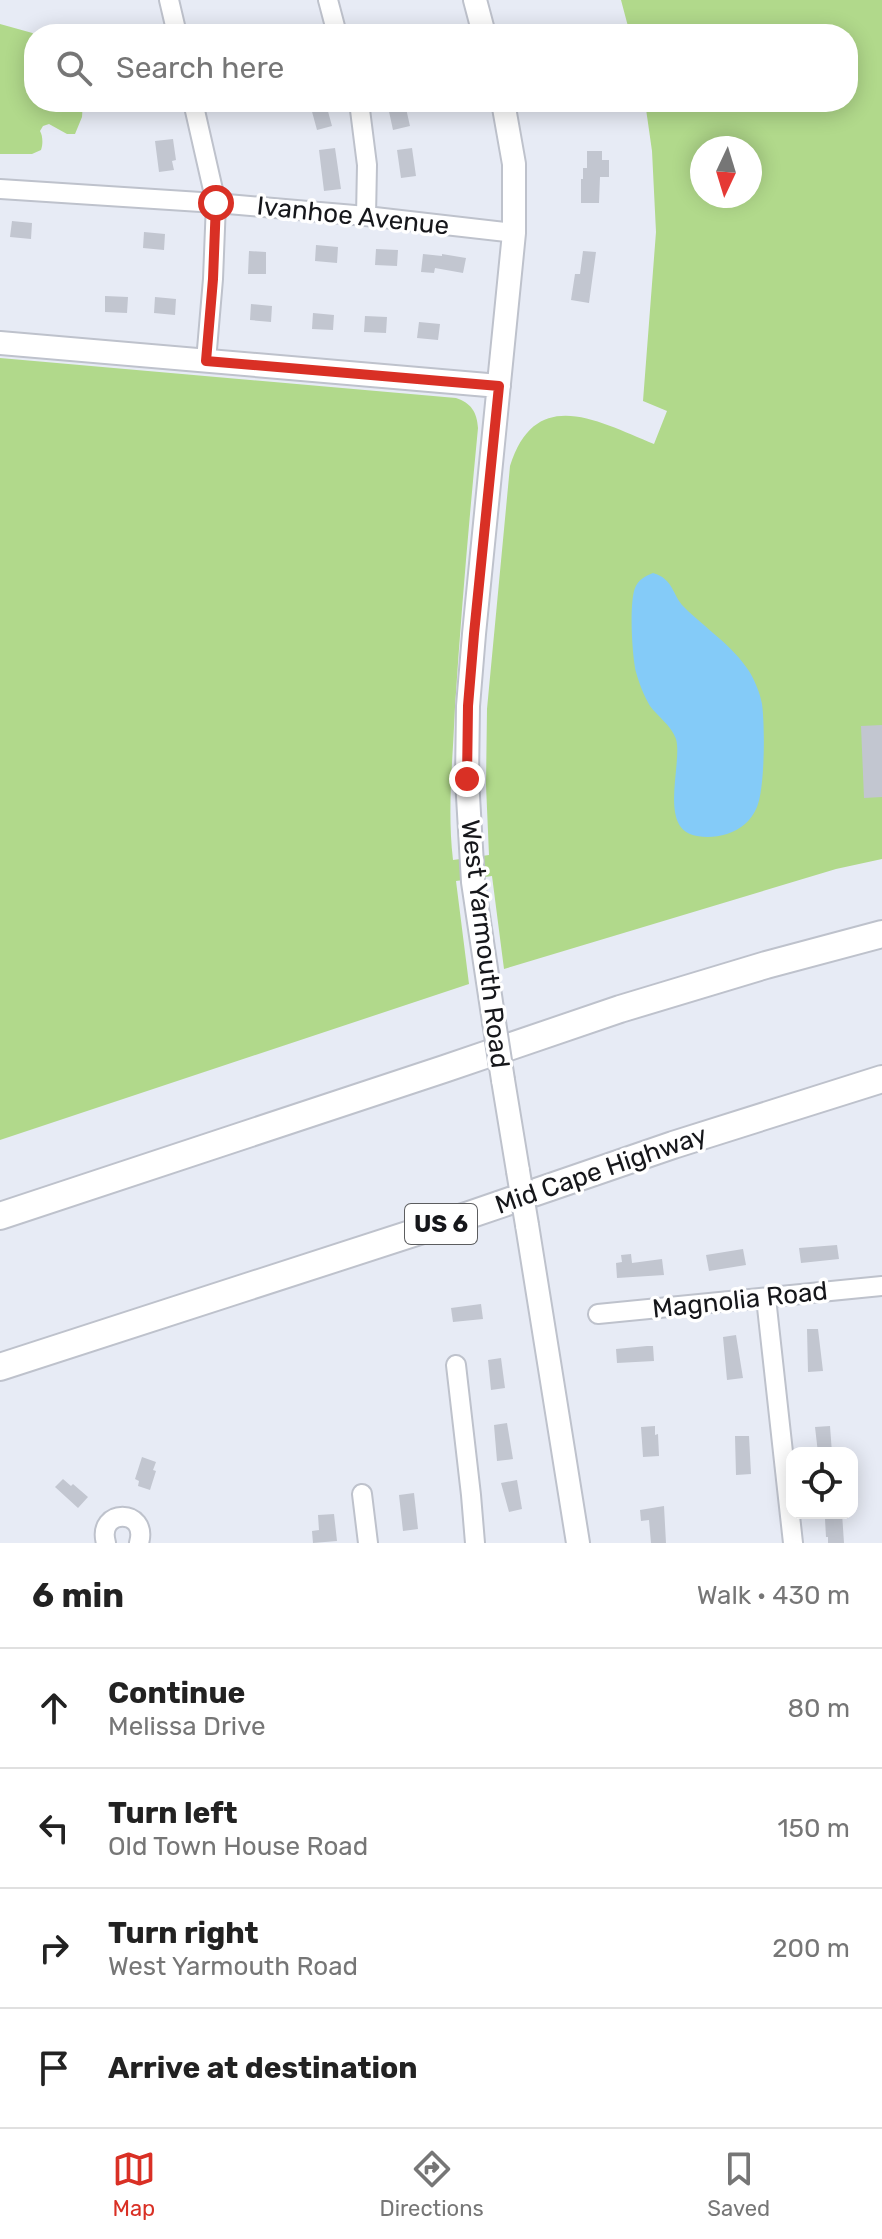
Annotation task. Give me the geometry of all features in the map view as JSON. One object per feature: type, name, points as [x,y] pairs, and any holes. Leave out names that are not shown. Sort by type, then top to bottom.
[{"type":"highway","points":[[0,1216],[645,1001],[882,934]]},
{"type":"highway","name":"Mid Cape Highway","points":[[0,1367],[882,1079]]},
{"type":"main road","points":[[475,0],[481,24]]},
{"type":"main road","name":"West Yarmouth Road","points":[[505,112],[514,164],[514,233],[468,706],[470,849],[503,1080],[578,1543]]},
{"type":"main road","points":[[0,343],[499,386]]},
{"type":"street","points":[[169,0],[175,24]]},
{"type":"street","points":[[328,0],[334,24]]},
{"type":"street","points":[[195,112],[216,203],[206,361]]},
{"type":"street","points":[[360,112],[367,165],[366,216]]},
{"type":"street","name":"Ivanhoe Avenue","points":[[0,189],[216,203],[514,233]]},
{"type":"street","name":"Magnolia Road","points":[[598,1314],[882,1286]]},
{"type":"street","points":[[766,1298],[793,1543]]},
{"type":"street","points":[[456,1365],[475,1543]]},
{"type":"street","points":[[362,1494],[368,1543]]},
{"type":"street","points":[[106,1543],[104,1535],[107,1524],[124,1516],[140,1527],[139,1543]]},
{"type":"green space","points":[[621,0],[882,0],[882,859],[836,869],[504,969],[492,876],[456,881],[469,984],[0,1140],[0,358],[456,398],[469,405],[475,413],[478,428],[455,707],[451,841],[453,860],[489,855],[487,709],[510,466],[521,441],[536,425],[552,417],[571,416],[591,420],[654,444],[667,411],[643,401],[656,232],[652,151],[646,112],[858,112],[858,24],[627,24]]},
{"type":"green space","points":[[0,24],[24,31],[24,112],[82,112],[75,134],[67,134],[49,124],[40,131],[41,150],[32,154],[0,154]]},
{"type":"water","points":[[653,573],[665,579],[684,607],[735,653],[749,671],[760,696],[764,741],[760,798],[749,820],[727,834],[697,836],[685,831],[678,822],[674,795],[676,739],[646,698],[633,654],[633,595],[638,583]]},
{"type":"building","points":[[312,112],[328,112],[332,126],[317,130]]},
{"type":"building","points":[[389,112],[407,112],[410,126],[393,130]]},
{"type":"building","points":[[173,139],[174,170],[159,172],[155,141]]},
{"type":"building","points":[[335,148],[341,189],[324,191],[319,150]]},
{"type":"building","points":[[412,148],[416,176],[401,178],[397,150]]},
{"type":"building","points":[[587,151],[602,151],[602,160],[609,160],[609,177],[600,177],[599,203],[581,203],[581,179],[583,168],[587,168]]},
{"type":"building","points":[[12,221],[32,223],[31,239],[10,237]]},
{"type":"building","points":[[144,232],[165,234],[164,250],[143,248]]},
{"type":"building","points":[[316,245],[338,247],[337,263],[315,261]]},
{"type":"building","points":[[376,249],[398,250],[397,266],[375,265]]},
{"type":"building","points":[[249,251],[266,252],[266,274],[248,274]]},
{"type":"building","points":[[583,251],[596,252],[589,303],[571,300],[575,274],[580,274]]},
{"type":"building","points":[[423,254],[466,258],[463,273],[435,268],[434,273],[421,272]]},
{"type":"building","points":[[105,296],[128,297],[127,313],[105,312]]},
{"type":"building","points":[[155,297],[176,299],[175,315],[154,313]]},
{"type":"building","points":[[251,304],[272,306],[271,322],[250,320]]},
{"type":"building","points":[[313,313],[334,315],[333,330],[312,329]]},
{"type":"building","points":[[365,316],[387,317],[386,333],[364,332]]},
{"type":"building","points":[[419,322],[440,324],[438,340],[417,338]]},
{"type":"building","points":[[882,725],[882,797],[864,798],[861,726]]},
{"type":"building","points":[[837,1245],[839,1259],[801,1263],[799,1248]]},
{"type":"building","points":[[743,1249],[746,1265],[709,1271],[706,1255]]},
{"type":"building","points":[[631,1254],[632,1263],[662,1259],[664,1275],[617,1278],[616,1263],[622,1262],[621,1255]]},
{"type":"building","points":[[481,1304],[483,1319],[453,1322],[451,1308]]},
{"type":"building","points":[[807,1329],[818,1329],[823,1371],[808,1372]]},
{"type":"building","points":[[736,1335],[743,1378],[727,1380],[723,1337]]},
{"type":"building","points":[[653,1346],[654,1361],[617,1363],[616,1349]]},
{"type":"building","points":[[501,1358],[505,1388],[491,1390],[488,1360]]},
{"type":"building","points":[[507,1423],[513,1459],[497,1461],[494,1425]]},
{"type":"building","points":[[655,1426],[659,1456],[643,1457],[641,1427]]},
{"type":"building","points":[[830,1426],[832,1447],[817,1447],[815,1427]]},
{"type":"building","points":[[735,1436],[749,1436],[751,1474],[736,1475]]},
{"type":"building","points":[[142,1457],[156,1462],[150,1490],[138,1486],[139,1481],[135,1479]]},
{"type":"building","points":[[63,1479],[88,1497],[78,1508],[55,1487]]},
{"type":"building","points":[[517,1480],[522,1509],[509,1512],[501,1483]]},
{"type":"building","points":[[414,1493],[418,1529],[403,1531],[399,1495]]},
{"type":"building","points":[[664,1506],[666,1543],[651,1543],[649,1520],[641,1521],[640,1510]]},
{"type":"building","points":[[334,1514],[337,1541],[313,1543],[312,1531],[319,1530],[318,1515]]},
{"type":"building","points":[[825,1519],[842,1519],[844,1543],[828,1543]]},
{"type":"route","points":[[216,203],[206,361],[499,386],[468,706],[467,779]]}]
